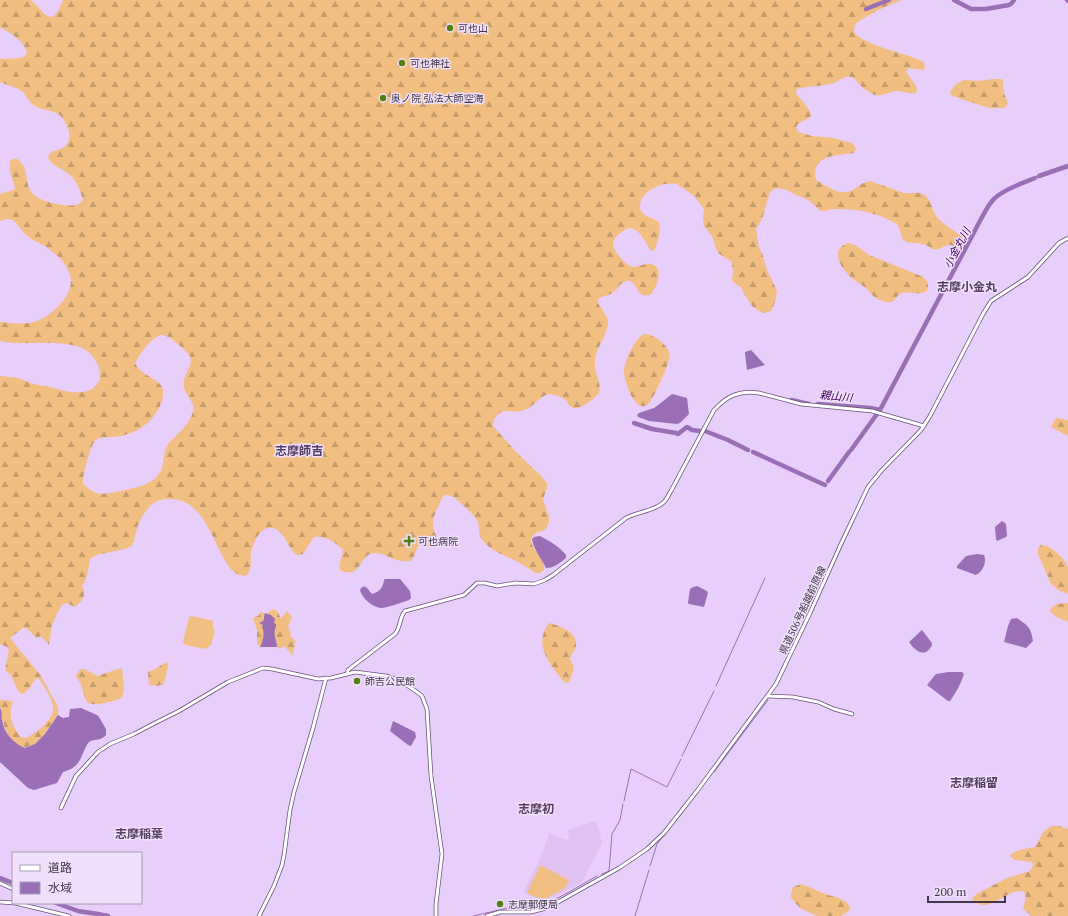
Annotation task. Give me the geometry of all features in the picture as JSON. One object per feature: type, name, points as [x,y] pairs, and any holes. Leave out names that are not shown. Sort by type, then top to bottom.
[{"type":"street","name":"県道506号船越前原線","points":[[488,916],[500,912],[531,912],[551,906],[619,868],[647,849],[664,833],[776,684],[868,487],[924,426],[983,314],[991,302],[1028,277],[1059,243],[1068,238]]},
{"type":"street","points":[[348,674],[348,670],[395,634],[398,629],[401,616],[405,611],[464,595],[474,585],[480,582],[497,586],[540,583],[553,575],[626,518],[662,504],[675,484],[714,410],[724,400],[734,395],[746,392],[759,393],[801,404],[872,411],[924,426]]},
{"type":"street","points":[[61,808],[76,776],[98,752],[110,744],[134,734],[179,711],[228,682],[263,668],[314,678],[326,678],[355,672],[386,676],[404,683],[422,696],[427,709],[432,790],[442,854],[436,899],[436,916]]},
{"type":"street","points":[[259,916],[280,870],[284,855],[294,792],[326,678]]},
{"type":"street","points":[[768,696],[792,697],[818,702],[834,709],[852,714]]},
{"type":"street","points":[[0,883],[12,889]]},
{"type":"street","points":[[0,902],[12,903]]},
{"type":"street","points":[[19,904],[69,916]]},
{"type":"street","points":[[516,912],[517,916]]},
{"type":"shaded area","points":[[596,821],[602,843],[582,882],[544,902],[524,893],[542,854],[549,833],[566,840],[569,838],[568,830]]},
{"type":"green space","points":[[0,0],[31,0],[44,13],[52,17],[59,9],[63,0],[902,0],[878,10],[855,24],[854,32],[859,37],[876,45],[924,62],[925,68],[923,70],[909,68],[906,71],[916,85],[917,92],[913,94],[896,91],[875,95],[863,88],[854,78],[849,77],[845,77],[830,84],[797,89],[796,93],[809,109],[811,116],[799,123],[796,128],[798,132],[812,136],[833,138],[852,143],[856,149],[854,153],[833,156],[821,161],[817,165],[815,171],[816,180],[834,190],[844,192],[853,190],[863,183],[870,181],[904,193],[920,193],[928,198],[935,214],[939,219],[961,236],[966,245],[962,249],[950,245],[939,249],[932,249],[923,244],[906,242],[902,238],[897,224],[881,217],[867,212],[852,210],[835,209],[821,211],[810,201],[785,189],[779,188],[773,190],[770,192],[762,219],[756,229],[759,248],[777,291],[775,302],[771,311],[764,313],[753,307],[741,287],[732,280],[732,262],[718,253],[712,236],[704,226],[704,209],[694,196],[677,184],[661,185],[652,189],[647,192],[641,200],[640,206],[643,214],[659,222],[659,236],[654,251],[650,250],[636,230],[630,228],[626,229],[617,236],[613,244],[617,254],[630,266],[635,267],[651,264],[655,266],[659,273],[657,283],[650,295],[644,295],[641,294],[632,282],[625,281],[615,291],[597,300],[608,319],[606,332],[597,350],[595,360],[595,368],[600,389],[599,393],[585,405],[577,408],[570,406],[567,401],[559,396],[550,394],[543,396],[527,409],[500,413],[493,422],[493,426],[515,451],[547,483],[547,488],[543,499],[549,517],[549,522],[545,530],[534,534],[531,540],[543,562],[544,570],[540,573],[536,573],[490,547],[481,539],[477,520],[455,498],[446,495],[443,496],[433,520],[433,529],[437,539],[437,545],[433,548],[419,545],[410,561],[399,560],[382,554],[373,553],[368,555],[353,572],[341,571],[340,563],[343,550],[337,544],[326,538],[314,537],[303,554],[297,555],[280,532],[276,529],[268,528],[261,532],[253,545],[251,553],[251,566],[248,574],[245,576],[239,575],[232,570],[226,561],[204,520],[197,511],[189,504],[179,500],[159,500],[149,507],[142,517],[138,524],[132,546],[94,556],[90,559],[87,577],[82,586],[84,595],[75,607],[66,603],[61,606],[52,625],[49,645],[41,636],[37,638],[26,628],[23,628],[10,638],[41,676],[58,707],[58,715],[45,734],[35,744],[25,748],[16,744],[8,735],[2,719],[0,700],[12,701],[11,716],[13,725],[17,733],[25,738],[30,736],[46,723],[52,714],[53,706],[39,679],[36,678],[24,693],[22,694],[18,691],[11,675],[5,670],[9,650],[7,647],[0,644],[0,376],[18,378],[37,385],[77,393],[92,389],[99,381],[100,371],[93,357],[86,350],[80,347],[58,343],[19,343],[0,341],[0,322],[17,324],[30,323],[47,316],[64,300],[70,287],[71,280],[66,266],[52,252],[27,236],[13,220],[8,219],[0,221],[0,194],[15,189],[10,171],[10,161],[15,158],[20,161],[25,170],[29,189],[40,199],[52,203],[71,205],[81,203],[83,200],[75,181],[48,158],[52,152],[64,147],[67,144],[69,134],[64,120],[61,116],[54,112],[33,105],[21,90],[0,82],[0,59],[21,58],[27,53],[20,41],[0,27]],"holes":[[[160,335],[164,335],[175,341],[188,353],[190,357],[191,361],[185,377],[184,387],[194,408],[191,417],[186,426],[167,446],[164,454],[162,469],[154,479],[146,484],[113,493],[96,493],[83,484],[88,457],[94,441],[106,437],[123,436],[136,431],[146,424],[159,408],[163,395],[162,387],[157,381],[141,371],[135,363],[149,343]]]},
{"type":"green space","points":[[1001,79],[1003,81],[1004,93],[1008,103],[1005,108],[989,108],[952,96],[950,93],[956,84],[964,80],[977,81]]},
{"type":"green space","points":[[848,243],[855,245],[869,255],[922,277],[926,280],[928,286],[927,290],[922,293],[901,293],[892,302],[884,302],[878,299],[853,279],[841,266],[838,255],[839,250],[842,246]]},
{"type":"green space","points":[[643,334],[651,335],[660,340],[667,347],[670,355],[653,397],[647,405],[642,406],[638,404],[630,393],[625,380],[624,369],[631,350]]},
{"type":"green space","points":[[1056,418],[1068,420],[1068,436],[1051,427]]},
{"type":"green space","points":[[1041,545],[1049,547],[1067,564],[1068,594],[1058,590],[1051,584],[1038,554],[1038,548]]},
{"type":"green space","points":[[1068,603],[1068,622],[1050,611],[1056,604]]},
{"type":"green space","points":[[274,609],[278,612],[281,619],[287,611],[292,617],[288,626],[291,633],[290,636],[296,641],[293,650],[294,656],[284,646],[279,649],[275,645],[268,615],[268,612]]},
{"type":"green space","points":[[261,612],[264,613],[264,616],[263,641],[262,646],[260,647],[257,643],[257,630],[253,618],[258,616]]},
{"type":"green space","points":[[192,616],[213,621],[213,628],[215,631],[211,645],[206,649],[185,645],[183,642],[189,617]]},
{"type":"green space","points":[[549,623],[568,630],[575,637],[576,647],[570,659],[573,665],[572,676],[567,683],[564,682],[554,669],[545,654],[542,639],[544,631]]},
{"type":"green space","points":[[166,662],[168,667],[164,684],[157,686],[149,685],[148,672]]},
{"type":"green space","points":[[121,668],[124,689],[122,697],[120,699],[102,704],[88,703],[76,676],[78,672],[81,669],[85,669],[97,676]]},
{"type":"green space","points":[[1052,826],[1059,826],[1068,829],[1068,916],[1031,916],[1023,908],[1025,897],[1023,891],[1016,891],[991,904],[979,904],[972,900],[978,893],[1007,878],[1030,871],[1033,865],[1032,862],[1015,860],[1010,855],[1018,850],[1035,847],[1043,832]]},
{"type":"green space","points":[[540,865],[569,880],[565,888],[543,900],[527,893]]},
{"type":"green space","points":[[802,884],[842,900],[850,907],[849,911],[841,916],[817,916],[800,908],[791,898],[791,893],[793,887]]},
{"type":"water","points":[[751,350],[765,365],[747,370],[745,352]]},
{"type":"water","points":[[672,394],[687,398],[689,414],[680,423],[649,421],[638,417],[637,415],[639,413],[654,408]]},
{"type":"water","points":[[1002,521],[1006,524],[1007,536],[997,541],[995,527]]},
{"type":"water","points":[[540,536],[560,549],[566,555],[566,558],[554,566],[546,568],[532,539]]},
{"type":"water","points":[[977,554],[984,555],[985,557],[984,566],[978,574],[976,575],[957,568],[966,556]]},
{"type":"water","points":[[385,579],[400,579],[410,591],[411,598],[384,608],[368,602],[360,590],[365,587],[372,594],[375,593],[381,589]]},
{"type":"water","points":[[697,586],[708,593],[704,607],[688,603],[690,589]]},
{"type":"water","points":[[265,613],[271,615],[275,619],[274,623],[276,624],[275,635],[277,647],[260,647],[263,640],[263,625],[259,623],[263,621]]},
{"type":"water","points":[[1017,618],[1026,625],[1031,633],[1033,641],[1026,648],[1004,642],[1011,619]]},
{"type":"water","points":[[922,630],[932,643],[929,649],[923,653],[917,651],[909,642]]},
{"type":"water","points":[[962,672],[964,674],[956,691],[950,701],[948,701],[927,685],[936,674]]},
{"type":"water","points":[[0,708],[3,725],[7,733],[13,740],[25,748],[35,744],[45,734],[58,715],[63,718],[69,717],[70,709],[81,708],[97,715],[106,729],[106,735],[89,742],[78,763],[73,768],[63,772],[57,783],[34,790],[28,788],[0,762]]},
{"type":"water","points":[[393,721],[415,732],[416,737],[411,746],[390,731]]},
{"type":"waterway","points":[[866,9],[889,0]]},
{"type":"waterway","points":[[954,0],[971,9],[986,9],[1009,5],[1014,0]]},
{"type":"waterway","name":"小金丸川","points":[[1039,176],[1068,166]]},
{"type":"waterway","name":"小金丸川","points":[[818,404],[880,410],[989,205],[1003,192],[1035,178]]},
{"type":"waterway","name":"親山川","points":[[791,400],[809,404]]},
{"type":"waterway","name":"小金丸川","points":[[851,450],[877,414]]},
{"type":"waterway","name":"小金丸川","points":[[634,423],[652,429],[678,434],[687,427],[692,430],[700,431]]},
{"type":"waterway","name":"小金丸川","points":[[705,431],[748,450]]},
{"type":"waterway","name":"小金丸川","points":[[753,452],[825,485]]},
{"type":"waterway","name":"小金丸川","points":[[828,481],[849,452]]},
{"type":"waterway","points":[[716,686],[765,578]]},
{"type":"waterway","points":[[682,756],[714,691]]},
{"type":"waterway","points":[[714,772],[768,700]]},
{"type":"waterway","points":[[624,801],[631,769],[667,787],[681,759]]},
{"type":"waterway","points":[[602,874],[609,871],[612,834],[620,820],[623,804]]},
{"type":"waterway","points":[[668,830],[682,813]]},
{"type":"waterway","points":[[650,866],[657,844],[665,834]]},
{"type":"waterway","points":[[635,916],[649,870]]},
{"type":"waterway","points":[[524,910],[534,908],[553,900],[597,876]]},
{"type":"waterway","points":[[0,878],[12,883]]},
{"type":"waterway","points":[[59,904],[78,911],[108,916]]},
{"type":"waterway","points":[[473,916],[508,908],[516,909]]},
{"type":"place","name":"可也山","points":[[450,28]]},
{"type":"place","name":"可也神社","points":[[402,63]]},
{"type":"place","name":"奥ノ院 弘法大師空海","points":[[383,98]]},
{"type":"place","name":"可也病院","points":[[409,541]]},
{"type":"place","name":"師吉公民館","points":[[357,681]]},
{"type":"place","name":"志摩郵便局","points":[[500,904]]},
{"type":"district","name":"志摩小金丸","points":[[967,287]]},
{"type":"district","name":"志摩師吉","points":[[299,451]]},
{"type":"district","name":"志摩稲留","points":[[974,783]]},
{"type":"district","name":"志摩初","points":[[536,809]]},
{"type":"district","name":"志摩稲葉","points":[[139,834]]}]
